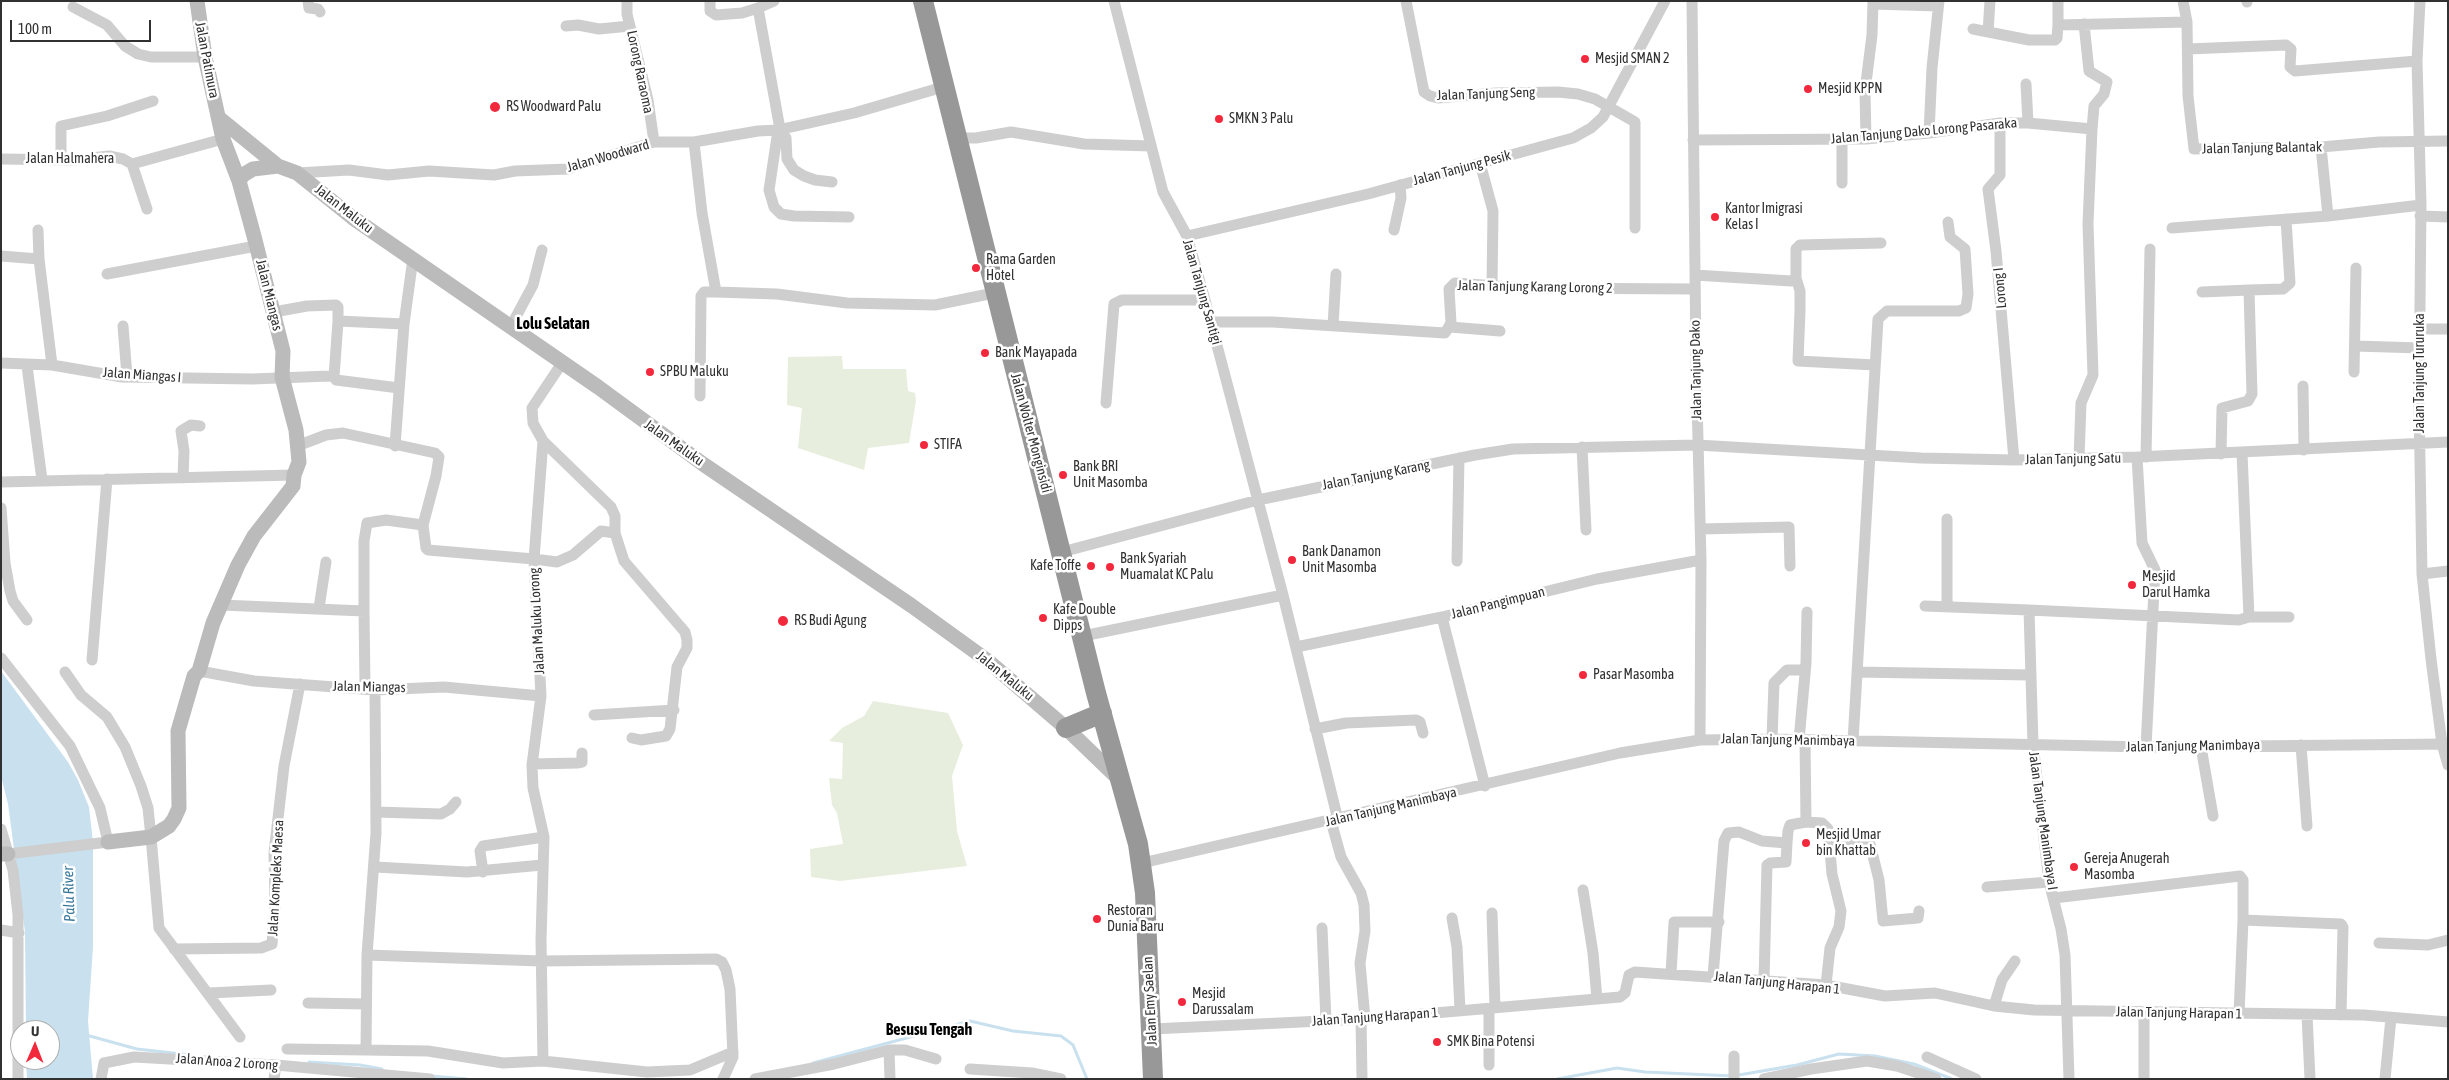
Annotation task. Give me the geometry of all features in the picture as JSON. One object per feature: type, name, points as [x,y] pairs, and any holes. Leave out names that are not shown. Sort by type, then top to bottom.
[{"type":"highway","name":"Jalan Wolter Monginsidi","points":[[923,1],[994,293],[1142,864]]},
{"type":"highway","points":[[1066,728],[1102,713]]},
{"type":"highway","name":"Jalan Emy Saelan","points":[[1142,864],[1154,1079]]},
{"type":"main road","name":"Jalan Patimura","points":[[196,1],[205,57],[219,118]]},
{"type":"main road","name":"Jalan Miangas","points":[[104,842],[151,837],[169,826],[179,808],[178,731],[194,676],[199,670],[206,642],[238,565],[254,536],[294,486],[294,475],[299,462],[298,446],[282,377],[283,351],[274,312],[239,181],[224,139],[219,118]]},
{"type":"main road","name":"Jalan Maluku","points":[[219,118],[278,166],[297,173],[353,218],[510,326],[703,464],[912,606],[1010,678],[1120,780]]},
{"type":"main road","points":[[239,181],[243,175],[253,169],[278,166]]},
{"type":"street","points":[[308,1],[309,8],[318,9],[320,12]]},
{"type":"street","name":"Lorong Raraoma","points":[[628,1],[627,14],[648,100],[654,142]]},
{"type":"street","points":[[710,1],[710,11],[716,15],[742,13],[774,1]]},
{"type":"street","name":"Jalan Tanjung Santigi","points":[[1114,1],[1163,192],[1187,236],[1258,500]]},
{"type":"street","name":"Jalan Tanjung Seng","points":[[1406,1],[1424,92],[1430,96],[1438,98],[1496,93],[1558,92],[1578,94],[1596,99],[1633,121],[1636,125],[1635,228]]},
{"type":"street","name":"Jalan Tanjung Pesik","points":[[1187,236],[1400,185],[1573,138],[1591,128],[1603,117],[1609,108],[1664,1]]},
{"type":"street","name":"Jalan Tanjung Dako","points":[[1692,1],[1697,445],[1701,560],[1700,740]]},
{"type":"street","points":[[1988,32],[1990,1]]},
{"type":"street","points":[[1972,29],[2029,40],[2054,40],[2057,38],[2058,1]]},
{"type":"street","name":"Jalan Tanjung Balantak","points":[[2183,1],[2187,22],[2188,96],[2194,149],[2321,147],[2448,141]]},
{"type":"street","name":"Jalan Tanjung Tururuka","points":[[2420,1],[2418,62],[2420,211],[2419,444],[2422,574],[2448,765]]},
{"type":"street","points":[[1866,139],[1865,91],[1872,35],[1873,3],[1939,4],[1932,68],[1929,133]]},
{"type":"street","points":[[73,8],[107,25],[114,30],[125,46],[138,54],[151,57],[205,57]]},
{"type":"street","points":[[758,8],[779,129],[769,190],[774,207],[781,214],[794,216],[849,217]]},
{"type":"street","points":[[2058,25],[2187,22]]},
{"type":"street","points":[[2079,458],[2081,403],[2093,376],[2088,224],[2092,129],[2094,106],[2104,94],[2107,82],[2089,71],[2084,24]]},
{"type":"street","points":[[566,26],[578,25],[595,29],[630,26]]},
{"type":"street","points":[[2188,49],[2284,45],[2290,47],[2290,67],[2293,71],[2418,62]]},
{"type":"street","points":[[2026,84],[2028,123]]},
{"type":"street","name":"Jalan Woodward","points":[[297,173],[349,170],[388,175],[429,171],[494,175],[515,171],[568,169],[654,142],[694,142],[779,129],[854,113],[943,86]]},
{"type":"street","points":[[61,160],[61,126],[107,116],[153,101]]},
{"type":"street","name":"Jalan Tanjung Dako Lorong Pasaraka","points":[[1694,140],[1866,139],[1929,133],[2000,123],[2028,123],[2092,129]]},
{"type":"street","name":"Lorong I","points":[[2000,123],[2000,175],[1999,178],[1989,185],[1988,189],[1996,251],[2014,460]]},
{"type":"street","points":[[779,129],[786,138],[787,159],[794,170],[816,180],[832,182]]},
{"type":"street","points":[[956,138],[976,138],[1011,132],[1084,144],[1151,146]]},
{"type":"street","name":"Jalan Halmahera","points":[[1,159],[61,160],[109,156],[123,159],[132,164],[224,139]]},
{"type":"street","points":[[1842,140],[1842,183]]},
{"type":"street","points":[[694,142],[702,213],[716,292]]},
{"type":"street","points":[[2321,147],[2328,216]]},
{"type":"street","points":[[1480,163],[1493,211],[1492,286]]},
{"type":"street","points":[[132,164],[147,209]]},
{"type":"street","points":[[1394,230],[1401,198],[1400,185]]},
{"type":"street","points":[[2172,228],[2420,211],[2448,217]]},
{"type":"street","points":[[2202,292],[2282,289],[2288,285],[2290,274],[2286,219]]},
{"type":"street","points":[[1853,741],[1878,319],[1883,313],[1959,311],[1966,308],[1968,294],[1965,249],[1950,237],[1948,222]]},
{"type":"street","points":[[38,230],[39,259],[52,365]]},
{"type":"street","points":[[1875,365],[1798,361],[1800,291],[1796,278],[1796,249],[1800,245],[1881,243]]},
{"type":"street","points":[[107,274],[256,246]]},
{"type":"street","points":[[2146,748],[2155,570],[2142,543],[2141,457],[2150,249]]},
{"type":"street","points":[[510,326],[533,285],[542,250]]},
{"type":"street","points":[[1,256],[39,259]]},
{"type":"street","points":[[395,446],[404,324],[413,258]]},
{"type":"street","points":[[2354,372],[2356,268]]},
{"type":"street","points":[[1333,326],[1336,274]]},
{"type":"street","points":[[1695,275],[1791,281],[1796,278]]},
{"type":"street","name":"Jalan Tanjung Karang Lorong 2","points":[[1450,327],[1449,289],[1455,283],[1492,286],[1695,289]]},
{"type":"street","points":[[2222,454],[2222,408],[2248,402],[2252,394],[2249,290]]},
{"type":"street","points":[[700,396],[701,296],[704,292],[777,294],[847,303],[936,305],[994,293]]},
{"type":"street","points":[[1106,403],[1114,304],[1122,300],[1205,300]]},
{"type":"street","points":[[274,312],[306,306],[336,305],[338,307],[334,377]]},
{"type":"street","points":[[338,321],[404,324]]},
{"type":"street","points":[[1211,322],[1273,322],[1445,333],[1450,327],[1500,331]]},
{"type":"street","points":[[123,326],[127,376]]},
{"type":"street","points":[[2420,329],[2448,329]]},
{"type":"street","points":[[2355,346],[2420,348]]},
{"type":"street","name":"Jalan Miangas I","points":[[1,363],[27,366],[52,365],[127,376],[252,379],[334,377],[336,380],[399,388]]},
{"type":"street","points":[[562,364],[532,408],[533,423],[543,441],[598,492],[614,513],[615,534],[624,561],[684,632],[687,640],[687,648],[676,667],[674,710],[670,729],[666,736],[641,740],[632,738]]},
{"type":"street","points":[[27,366],[42,480]]},
{"type":"street","points":[[2303,386],[2304,450]]},
{"type":"street","points":[[183,478],[184,450],[181,431],[191,425],[200,426]]},
{"type":"street","points":[[298,446],[326,435],[343,433],[395,446],[435,453],[439,457],[436,476],[423,524],[426,548],[428,550],[534,559],[543,441]]},
{"type":"street","name":"Jalan Tanjung Satu","points":[[1697,445],[1871,456],[2014,460],[2222,454],[2448,442]]},
{"type":"street","name":"Jalan Tanjung Karang","points":[[1062,552],[1258,500],[1459,458],[1513,449],[1697,445]]},
{"type":"street","points":[[1582,447],[1586,530]]},
{"type":"street","points":[[2242,453],[2249,617]]},
{"type":"street","points":[[1457,561],[1459,458]]},
{"type":"street","points":[[1,482],[294,475]]},
{"type":"street","points":[[92,660],[107,479]]},
{"type":"street","points":[[1258,500],[1296,647],[1341,857],[1361,894],[1364,905],[1364,931],[1360,963],[1363,1019],[1362,1079]]},
{"type":"street","points":[[1,508],[5,563],[10,591],[13,601],[27,620]]},
{"type":"street","name":"Jalan Maluku Lorong","points":[[542,865],[544,837],[533,788],[532,764],[541,696],[534,559],[557,562],[573,555],[601,531],[614,513]]},
{"type":"street","points":[[1946,519],[1947,606]]},
{"type":"street","points":[[366,1050],[367,955],[375,867],[376,812],[364,611],[364,541],[367,523],[386,520],[423,524]]},
{"type":"street","points":[[1700,529],[1789,527],[1790,566]]},
{"type":"street","points":[[601,531],[615,534]]},
{"type":"street","name":"Jalan Pangimpuan","points":[[1296,647],[1442,617],[1597,579],[1701,560]]},
{"type":"street","points":[[320,608],[326,562]]},
{"type":"street","points":[[2422,574],[2448,571]]},
{"type":"street","points":[[1083,636],[1283,595]]},
{"type":"street","points":[[221,604],[364,611]]},
{"type":"street","points":[[1925,606],[2239,620],[2249,617],[2289,617]]},
{"type":"street","name":"Jalan Tanjung Manimbaya I","points":[[2029,610],[2033,744],[2049,882],[2065,955],[2069,1079]]},
{"type":"street","points":[[1806,822],[1802,740],[1807,612]]},
{"type":"street","points":[[1442,617],[1485,786]]},
{"type":"street","points":[[1,658],[70,746],[100,808],[104,842],[8,854]]},
{"type":"street","name":"Jalan Miangas","points":[[199,670],[254,681],[370,688],[444,687],[541,696]]},
{"type":"street","points":[[1772,739],[1774,683],[1787,670],[1805,670]]},
{"type":"street","points":[[66,672],[81,694],[107,717],[125,747],[141,786],[148,808],[159,928],[240,1037]]},
{"type":"street","points":[[1857,672],[2030,675]]},
{"type":"street","name":"Jalan Kompleks Maesa","points":[[174,949],[261,948],[272,944],[275,908],[274,853],[284,766],[300,684]]},
{"type":"street","points":[[594,715],[674,710]]},
{"type":"street","points":[[1315,729],[1346,722],[1416,720],[1421,723],[1422,733]]},
{"type":"street","name":"Jalan Tanjung Manimbaya","points":[[1142,864],[1485,786],[1620,753],[1700,740],[1772,739],[2146,748],[2445,744]]},
{"type":"street","points":[[2301,745],[2307,826]]},
{"type":"street","points":[[2201,747],[2213,816]]},
{"type":"street","points":[[532,764],[582,762],[582,753]]},
{"type":"street","points":[[376,812],[441,814],[450,809],[456,802]]},
{"type":"street","points":[[1764,980],[1767,865],[1770,863],[1786,862],[1788,831],[1792,824],[1806,822],[1822,823],[1828,829],[1835,888],[1841,911],[1839,927],[1830,948],[1826,986]]},
{"type":"street","points":[[1,829],[13,870],[19,933],[18,1079]]},
{"type":"street","points":[[1713,976],[1719,922],[1724,841],[1728,833],[1739,832],[1762,841],[1788,843]]},
{"type":"street","points":[[483,872],[480,851],[483,846],[544,837]]},
{"type":"street","points":[[1830,851],[1861,839],[1869,840],[1879,880],[1883,922],[1918,918],[1919,911]]},
{"type":"street","points":[[375,867],[445,872],[483,872],[542,865],[543,1061]]},
{"type":"street","name":"Jalan Tanjung Manimbaya I","points":[[2054,898],[2240,876],[2243,880],[2243,920],[2239,1014]]},
{"type":"street","points":[[1987,887],[2049,882]]},
{"type":"street","points":[[1583,890],[1593,953],[1597,999]]},
{"type":"street","points":[[1489,1065],[1492,1008],[1492,913]]},
{"type":"street","points":[[1452,918],[1457,947],[1460,1011]]},
{"type":"street","points":[[2243,920],[2341,924],[2343,927],[2341,1015]]},
{"type":"street","points":[[1671,974],[1674,922],[1719,922]]},
{"type":"street","points":[[1322,928],[1326,1021]]},
{"type":"street","points":[[1,930],[19,933]]},
{"type":"street","points":[[2379,943],[2428,945],[2448,940]]},
{"type":"street","points":[[367,955],[541,961],[716,959],[722,962],[726,970],[730,989],[733,1055],[723,1079]]},
{"type":"street","points":[[1994,1006],[2002,980],[2015,961]]},
{"type":"street","name":"Jalan Tanjung Harapan 1","points":[[1152,1029],[1363,1019],[1597,999],[1622,996],[1631,973],[1764,980],[1826,986],[1875,995],[1935,994],[1994,1006],[2068,1011],[2341,1015],[2448,1022]]},
{"type":"street","points":[[209,993],[270,990]]},
{"type":"street","points":[[308,1003],[366,1004]]},
{"type":"street","points":[[2144,1012],[2144,1079]]},
{"type":"street","points":[[2307,1015],[2310,1079]]},
{"type":"street","points":[[2385,1079],[2391,1018]]},
{"type":"street","points":[[287,1049],[428,1051],[503,1063],[543,1061],[647,1072],[690,1070],[733,1055]]},
{"type":"street","points":[[755,1079],[834,1064],[889,1050],[905,1050],[936,1059]]},
{"type":"street","points":[[889,1050],[890,1079]]},
{"type":"street","name":"Jalan Anoa 2 Lorong","points":[[101,1079],[102,1065],[114,1060],[134,1057],[276,1065],[430,1079]]},
{"type":"street","points":[[1927,1057],[1976,1079]]},
{"type":"street","points":[[1734,1061],[1734,1079]]},
{"type":"street","points":[[1764,1079],[1811,1069],[1867,1061],[1897,1066],[1936,1079]]},
{"type":"street","points":[[274,1079],[276,1065]]},
{"type":"street","points":[[970,1069],[1032,1073],[1062,1079]]},
{"type":"green space","points":[[842,356],[843,369],[906,369],[908,391],[915,393],[916,401],[909,443],[868,448],[864,470],[798,448],[802,408],[787,405],[788,357]]},
{"type":"green space","points":[[873,701],[948,713],[963,745],[952,776],[957,831],[967,866],[840,881],[811,877],[810,849],[843,844],[837,813],[832,805],[829,778],[842,779],[843,743],[829,741],[842,728],[864,716]]},
{"type":"water","name":"Palu River","points":[[1,671],[68,762],[89,807],[93,842],[93,947],[88,1021],[93,1079],[27,1079],[27,1070],[60,1070],[60,1020],[26,1020],[25,932],[8,804],[1,776]]},
{"type":"waterway","points":[[813,1063],[970,1021],[1013,1031],[1061,1036],[1073,1045],[1087,1079]]},
{"type":"waterway","points":[[86,1035],[137,1049],[191,1055]]},
{"type":"waterway","points":[[1557,1079],[1617,1068],[1645,1072],[1733,1076],[1797,1065],[1839,1054],[1875,1056],[1914,1064],[1952,1079]]},
{"type":"waterway","points":[[309,1062],[360,1065],[382,1069]]},
{"type":"waterway","points":[[431,1076],[467,1079]]},
{"type":"place","name":"Mesjid SMAN 2","points":[[1585,59]]},
{"type":"place","name":"Mesjid KPPN","points":[[1808,89]]},
{"type":"place","name":"RS Woodward Palu","points":[[495,107]]},
{"type":"place","name":"SMKN 3 Palu","points":[[1219,119]]},
{"type":"place","name":"Kantor Imigrasi Kelas I","points":[[1715,217]]},
{"type":"place","name":"Rama Garden Hotel","points":[[976,268]]},
{"type":"place","name":"Bank Mayapada","points":[[985,353]]},
{"type":"place","name":"SPBU Maluku","points":[[650,372]]},
{"type":"place","name":"STIFA","points":[[924,445]]},
{"type":"place","name":"Bank BRI Unit Masomba","points":[[1063,475]]},
{"type":"place","name":"Bank Danamon Unit Masomba","points":[[1292,560]]},
{"type":"place","name":"Kafe Toffe","points":[[1091,566]]},
{"type":"place","name":"Bank Syariah Muamalat KC Palu","points":[[1110,567]]},
{"type":"place","name":"Mesjid Darul Hamka","points":[[2132,585]]},
{"type":"place","name":"Kafe Double Dipps","points":[[1043,618]]},
{"type":"place","name":"RS Budi Agung","points":[[783,621]]},
{"type":"place","name":"Pasar Masomba","points":[[1583,675]]},
{"type":"place","name":"Mesjid Umar bin Khattab","points":[[1806,843]]},
{"type":"place","name":"Gereja Anugerah Masomba","points":[[2074,867]]},
{"type":"place","name":"Restoran Dunia Baru","points":[[1097,919]]},
{"type":"place","name":"Mesjid Darussalam","points":[[1182,1002]]},
{"type":"place","name":"SMK Bina Potensi","points":[[1437,1042]]},
{"type":"district","name":"Lolu Selatan","points":[[553,324]]},
{"type":"district","name":"Besusu Tengah","points":[[929,1030]]}]
